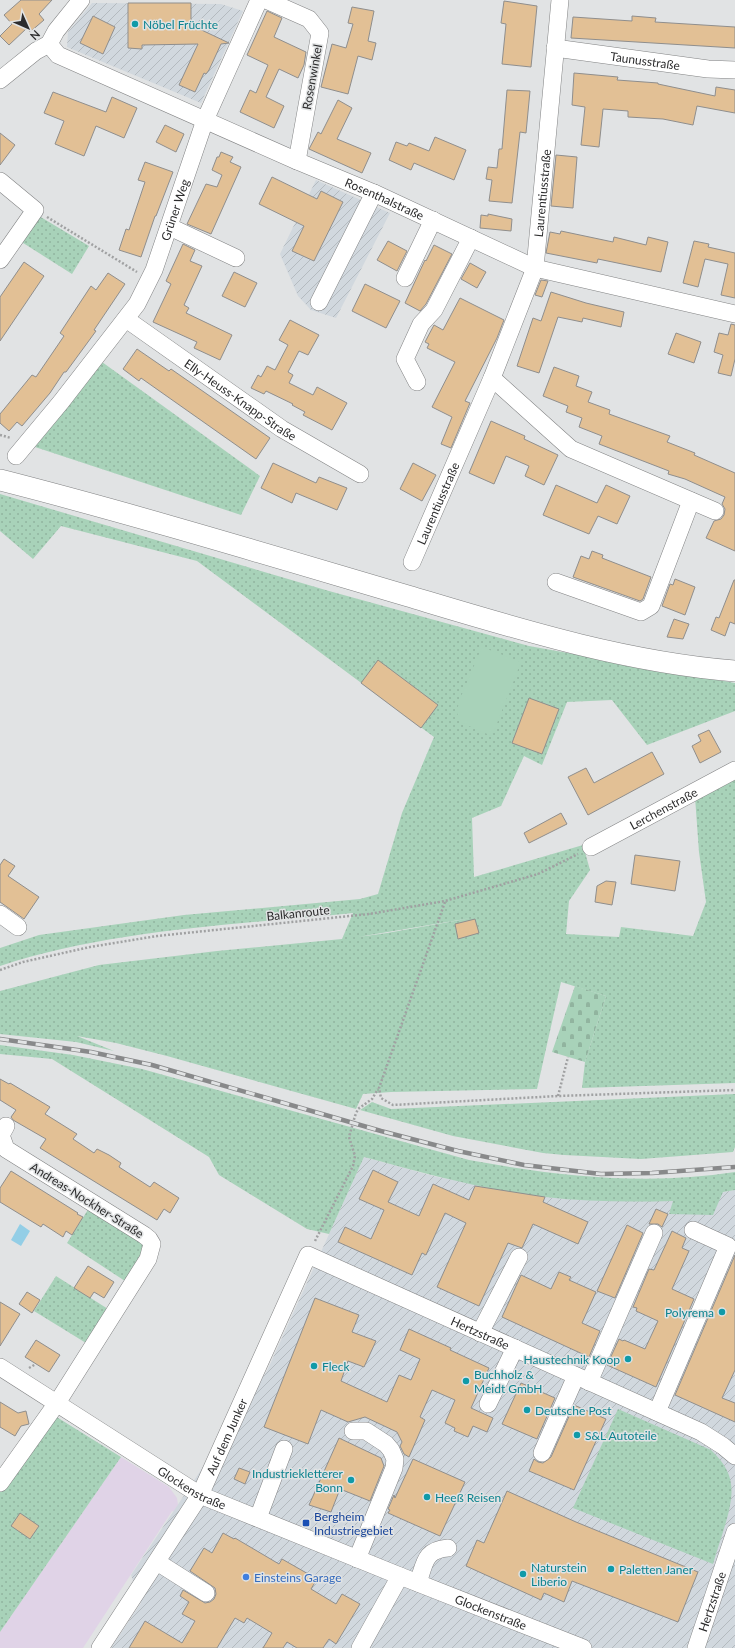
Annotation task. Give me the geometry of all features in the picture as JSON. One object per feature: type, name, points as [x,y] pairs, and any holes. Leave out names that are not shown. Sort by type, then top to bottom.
[{"type":"main road","points":[[0,480],[90,503],[528,631],[652,661],[735,671]]},
{"type":"street","points":[[0,80],[36,50],[49,44],[56,31],[81,0]]},
{"type":"street","name":"Grüner Weg","points":[[16,456],[61,402],[137,304],[149,280],[170,227],[205,120],[259,0]]},
{"type":"street","name":"Rosenwinkel","points":[[266,0],[309,19],[320,32],[297,161]]},
{"type":"street","name":"Laurentiusstraße","points":[[412,562],[492,378],[535,268],[560,0]]},
{"type":"street","name":"Rosenthalstraße","points":[[49,44],[58,55],[297,161],[374,193],[535,268],[735,314]]},
{"type":"street","name":"Taunusstraße","points":[[555,48],[708,69],[735,70]]},
{"type":"street","points":[[0,181],[35,210],[0,260]]},
{"type":"street","points":[[319,302],[374,193]]},
{"type":"street","points":[[405,278],[433,220]]},
{"type":"street","points":[[170,227],[236,258]]},
{"type":"street","points":[[417,382],[405,359],[421,324],[434,310],[471,238]]},
{"type":"street","name":"Elly-Heuss-Knapp-Straße","points":[[126,319],[282,430],[360,474]]},
{"type":"street","points":[[492,378],[571,449],[715,511]]},
{"type":"street","points":[[556,582],[641,612],[651,606],[691,501]]},
{"type":"street","name":"Lerchenstraße","points":[[591,847],[735,770]]},
{"type":"street","points":[[0,914],[18,927]]},
{"type":"street","name":"Andreas-Nockher-Straße","points":[[6,1126],[1,1135],[6,1149],[144,1235],[152,1244],[148,1259],[57,1403]]},
{"type":"street","points":[[657,1412],[728,1246],[693,1230]]},
{"type":"street","points":[[542,1453],[583,1379],[654,1233]]},
{"type":"street","name":"Hertzstraße","points":[[308,1256],[701,1432],[723,1446],[735,1456]]},
{"type":"street","name":"Auf dem Junker","points":[[100,1648],[200,1495],[308,1256]]},
{"type":"street","points":[[480,1333],[519,1258]]},
{"type":"street","points":[[488,1404],[515,1348]]},
{"type":"street","name":"Glockenstraße","points":[[0,1367],[200,1495],[418,1583],[557,1643],[583,1648]]},
{"type":"street","points":[[0,1483],[57,1403]]},
{"type":"street","points":[[353,1431],[366,1431],[378,1438],[391,1450],[395,1459],[394,1468],[357,1559]]},
{"type":"street","points":[[258,1518],[284,1449]]},
{"type":"street","name":"Hertzstraße","points":[[696,1648],[735,1532]]},
{"type":"street","points":[[418,1583],[426,1560],[431,1552],[438,1549],[448,1548]]},
{"type":"street","points":[[157,1562],[206,1593]]},
{"type":"street","points":[[360,1648],[400,1576]]},
{"type":"path","points":[[35,210],[149,280]]},
{"type":"path","name":"Balkanroute","points":[[0,970],[23,962],[90,947],[156,936],[369,914],[445,901],[538,874],[591,847]]},
{"type":"path","points":[[308,1256],[353,1166],[354,1156],[349,1137],[358,1109],[372,1099],[379,1088],[445,901]]},
{"type":"path","points":[[558,1096],[568,1058]]},
{"type":"path","points":[[379,1088],[381,1098],[393,1105],[558,1096],[735,1090]]},
{"type":"shaded area","points":[[92,3],[221,4],[243,11],[201,103],[67,47],[68,32]]},
{"type":"shaded area","points":[[316,180],[390,213],[336,318],[311,310],[298,296],[280,254]]},
{"type":"shaded area","points":[[364,1157],[437,1177],[545,1197],[583,1200],[674,1201],[669,1214],[724,1192],[735,1190],[735,1648],[111,1648],[141,1603],[131,1575],[267,1371]]},
{"type":"shaded area","points":[[121,1457],[169,1487],[177,1498],[178,1505],[174,1512],[172,1511],[83,1648],[0,1648],[0,1632]]},
{"type":"green space","points":[[39,216],[89,246],[72,274],[20,241]]},
{"type":"green space","points":[[102,362],[260,476],[241,515],[35,447]]},
{"type":"green space","points":[[0,494],[329,591],[529,646],[735,683],[735,711],[647,745],[612,700],[567,702],[542,765],[524,756],[501,806],[472,818],[474,877],[583,845],[590,870],[569,901],[566,934],[619,937],[621,927],[693,936],[706,902],[699,852],[695,797],[735,773],[735,1083],[582,1088],[585,1062],[606,996],[561,982],[537,1089],[363,1094],[356,1109],[116,1043],[77,1036],[114,1051],[76,1042],[0,1034],[0,991],[99,965],[217,951],[342,939],[353,913],[220,925],[131,936],[43,954],[0,966],[0,948],[39,935],[184,915],[360,899],[378,894],[402,813],[434,737],[197,561],[61,526],[33,559],[0,531]],"holes":[[[477,917],[387,933],[358,937]]]},
{"type":"green space","points":[[482,647],[521,662],[492,736],[462,723],[457,713],[459,701]]},
{"type":"green space","points":[[575,986],[606,996],[585,1062],[552,1052]]},
{"type":"green space","points":[[0,1045],[73,1055],[142,1069],[469,1160],[568,1175],[635,1179],[702,1176],[735,1172],[735,1190],[723,1192],[713,1215],[669,1214],[673,1201],[593,1201],[522,1194],[454,1180],[364,1157],[329,1234],[307,1229],[219,1175],[209,1157],[52,1059],[0,1054]]},
{"type":"green space","points":[[735,1094],[735,1147],[733,1152],[641,1159],[543,1153],[453,1136],[360,1110],[372,1102],[391,1109]]},
{"type":"green space","points":[[89,1208],[143,1244],[143,1253],[125,1281],[67,1243]]},
{"type":"green space","points":[[56,1276],[108,1309],[86,1343],[34,1311]]},
{"type":"green space","points":[[618,1409],[711,1450],[725,1466],[731,1483],[731,1500],[713,1564],[573,1508]]},
{"type":"green space","points":[[55,1416],[121,1457],[0,1632],[0,1492]]},
{"type":"water","points":[[20,1224],[30,1231],[21,1246],[11,1240]]},
{"type":"building","points":[[21,0],[52,0],[39,14],[44,20],[30,32],[27,28],[9,45],[0,36],[12,24],[4,15]]},
{"type":"building","points":[[504,1],[537,6],[531,67],[502,64],[506,24],[501,23]]},
{"type":"building","points":[[128,3],[191,3],[191,25],[229,43],[221,44],[209,70],[206,74],[204,73],[195,92],[179,85],[198,44],[142,45],[142,49],[128,48]]},
{"type":"building","points":[[352,7],[374,11],[368,41],[376,43],[372,60],[358,56],[348,94],[321,87],[332,44],[346,48],[353,24],[348,23]]},
{"type":"building","points":[[267,11],[282,18],[274,37],[306,52],[304,65],[298,78],[279,69],[266,97],[284,106],[274,128],[240,112],[250,90],[256,93],[268,65],[247,55]]},
{"type":"building","points":[[93,16],[115,27],[103,54],[80,43]]},
{"type":"building","points":[[632,16],[656,18],[655,22],[735,27],[735,48],[571,38],[573,17],[632,21]]},
{"type":"building","points":[[574,73],[618,77],[617,80],[658,83],[715,96],[716,87],[735,90],[735,113],[697,106],[693,125],[663,119],[628,117],[628,111],[603,109],[599,147],[581,145],[585,107],[572,105]]},
{"type":"building","points":[[507,90],[530,91],[526,133],[520,132],[512,203],[489,201],[492,180],[486,179],[488,167],[497,168],[499,149],[502,149]]},
{"type":"building","points":[[53,92],[106,112],[112,97],[137,108],[124,138],[96,126],[84,156],[55,144],[64,121],[44,113]]},
{"type":"building","points":[[338,100],[352,108],[337,139],[371,153],[362,173],[309,149],[318,132],[321,134]]},
{"type":"building","points":[[165,125],[184,134],[176,152],[156,142]]},
{"type":"building","points":[[0,133],[15,145],[0,165]]},
{"type":"building","points":[[435,137],[466,150],[454,180],[414,163],[411,170],[389,160],[396,142],[407,146],[409,143],[429,151]]},
{"type":"building","points":[[221,152],[233,157],[230,162],[241,167],[211,234],[187,224],[206,184],[217,187],[222,175],[212,170],[217,157],[219,157]]},
{"type":"building","points":[[556,155],[577,157],[573,208],[551,206]]},
{"type":"building","points":[[145,162],[173,172],[155,216],[141,257],[119,250],[126,229],[129,230],[145,182],[138,180]]},
{"type":"building","points":[[272,177],[317,199],[321,191],[343,202],[314,261],[292,251],[304,226],[259,204]]},
{"type":"building","points":[[488,214],[512,219],[511,231],[480,228],[481,215],[488,216]]},
{"type":"building","points":[[561,231],[613,242],[614,237],[646,245],[648,237],[668,242],[661,272],[598,259],[597,263],[546,253],[550,232],[560,234]]},
{"type":"building","points":[[388,241],[407,251],[397,271],[377,260]]},
{"type":"building","points":[[694,241],[709,244],[708,247],[735,253],[735,298],[721,295],[728,264],[705,259],[698,287],[683,283]]},
{"type":"building","points":[[183,244],[195,250],[190,261],[202,266],[184,305],[189,308],[186,313],[232,335],[220,360],[194,348],[197,342],[153,322],[171,284],[166,281]]},
{"type":"building","points":[[434,245],[452,254],[426,304],[420,311],[405,303],[425,260],[426,261]]},
{"type":"building","points":[[24,262],[44,276],[0,341],[0,297]]},
{"type":"building","points":[[470,263],[486,272],[477,288],[461,279]]},
{"type":"building","points":[[234,272],[257,283],[245,307],[222,296]]},
{"type":"building","points":[[108,273],[125,284],[94,330],[96,331],[66,372],[64,372],[50,393],[22,426],[17,422],[9,431],[0,423],[0,414],[32,375],[36,377],[64,336],[60,333],[91,286],[96,290]]},
{"type":"building","points":[[541,280],[548,281],[542,297],[535,295]]},
{"type":"building","points":[[365,284],[400,301],[386,328],[352,311]]},
{"type":"building","points":[[551,292],[586,303],[624,312],[621,327],[583,318],[582,322],[558,317],[539,373],[517,366],[533,318],[541,321]]},
{"type":"building","points":[[460,298],[504,320],[497,338],[465,401],[470,403],[451,448],[441,444],[452,417],[432,407],[455,362],[427,348],[429,344],[425,342],[434,325],[443,330]]},
{"type":"building","points":[[290,320],[319,335],[308,355],[299,351],[288,372],[293,375],[289,383],[313,395],[317,387],[347,403],[332,430],[303,415],[305,412],[292,405],[293,404],[266,391],[264,394],[251,388],[258,375],[261,377],[267,366],[275,370],[288,345],[279,340]]},
{"type":"building","points":[[731,324],[735,325],[735,359],[731,376],[718,373],[723,355],[714,352],[719,333],[728,335]]},
{"type":"building","points":[[676,333],[701,342],[694,363],[668,354]]},
{"type":"building","points":[[137,349],[169,371],[171,369],[270,438],[256,459],[141,378],[139,381],[123,369]]},
{"type":"building","points":[[554,367],[579,376],[576,386],[592,392],[588,402],[610,410],[609,414],[670,436],[667,442],[695,453],[694,455],[735,473],[735,551],[706,538],[714,521],[721,519],[724,515],[725,509],[722,504],[725,497],[685,479],[668,474],[669,471],[599,444],[602,436],[579,427],[582,418],[566,412],[568,406],[543,396]]},
{"type":"building","points":[[491,421],[525,436],[524,439],[558,455],[544,485],[525,476],[529,466],[506,456],[494,484],[469,473]]},
{"type":"building","points":[[273,463],[316,483],[319,477],[347,488],[337,510],[296,493],[292,503],[261,488]]},
{"type":"building","points":[[413,463],[436,475],[422,501],[400,489]]},
{"type":"building","points":[[556,485],[597,503],[606,485],[630,496],[617,524],[598,516],[589,534],[543,515]]},
{"type":"building","points":[[592,551],[603,555],[602,558],[651,577],[643,599],[640,601],[573,577],[581,556],[589,559]]},
{"type":"building","points":[[675,579],[695,587],[685,615],[662,606],[670,584],[673,585]]},
{"type":"building","points":[[734,580],[735,624],[730,622],[725,636],[711,630],[716,617],[719,618]]},
{"type":"building","points":[[674,619],[689,624],[683,639],[667,637]]},
{"type":"building","points":[[378,660],[438,705],[421,728],[361,683]]},
{"type":"building","points":[[529,698],[559,709],[542,754],[512,743]]},
{"type":"building","points":[[709,730],[721,752],[700,763],[692,746],[701,741],[698,735]]},
{"type":"building","points":[[652,752],[664,774],[588,815],[568,777],[586,768],[594,783]]},
{"type":"building","points":[[561,813],[567,824],[529,843],[524,833]]},
{"type":"building","points":[[635,855],[680,861],[675,891],[631,884]]},
{"type":"building","points":[[4,859],[15,866],[8,876],[39,897],[24,919],[0,902],[0,865]]},
{"type":"building","points":[[606,881],[616,882],[612,905],[595,902],[597,886]]},
{"type":"building","points":[[475,919],[479,933],[458,939],[455,924]]},
{"type":"building","points":[[0,1079],[9,1084],[10,1083],[50,1107],[45,1114],[77,1134],[73,1139],[94,1153],[97,1149],[109,1155],[121,1163],[119,1167],[150,1187],[154,1182],[179,1198],[170,1213],[164,1209],[157,1220],[40,1148],[46,1139],[13,1120],[11,1117],[16,1110],[0,1100]]},
{"type":"building","points":[[373,1170],[398,1182],[388,1202],[419,1216],[433,1184],[469,1200],[475,1186],[545,1197],[543,1202],[588,1222],[578,1244],[533,1224],[522,1248],[508,1243],[479,1306],[437,1287],[466,1223],[445,1213],[426,1255],[422,1253],[412,1275],[338,1242],[345,1227],[371,1239],[384,1210],[359,1199]]},
{"type":"building","points":[[11,1171],[83,1217],[72,1235],[66,1231],[63,1237],[43,1224],[41,1227],[0,1202],[0,1188]]},
{"type":"building","points":[[656,1209],[668,1214],[662,1227],[658,1224],[649,1224]]},
{"type":"building","points":[[627,1225],[643,1233],[615,1298],[597,1291]]},
{"type":"building","points":[[672,1231],[686,1238],[682,1248],[689,1251],[672,1289],[694,1299],[656,1387],[607,1365],[619,1339],[645,1349],[658,1321],[636,1311],[637,1308],[633,1307],[649,1269],[654,1270]]},
{"type":"building","name":"Polyrema","points":[[735,1255],[735,1370],[722,1398],[735,1403],[735,1422],[675,1395]]},
{"type":"building","points":[[88,1266],[114,1282],[104,1298],[94,1292],[90,1298],[74,1288]]},
{"type":"building","points":[[559,1272],[571,1277],[569,1280],[596,1292],[582,1323],[600,1331],[589,1357],[502,1317],[521,1275],[551,1289]]},
{"type":"building","points":[[27,1292],[40,1300],[32,1313],[19,1304]]},
{"type":"building","points":[[315,1298],[359,1315],[352,1332],[376,1341],[364,1367],[348,1361],[341,1381],[387,1402],[399,1375],[411,1380],[420,1359],[400,1350],[409,1329],[451,1348],[450,1350],[489,1368],[471,1408],[493,1418],[487,1432],[473,1426],[468,1437],[454,1431],[455,1428],[445,1423],[455,1400],[432,1390],[420,1417],[425,1420],[409,1457],[404,1454],[400,1446],[402,1442],[397,1432],[365,1417],[348,1422],[321,1410],[308,1444],[264,1427]]},
{"type":"building","points":[[0,1302],[20,1314],[0,1346]]},
{"type":"building","points":[[36,1340],[60,1355],[49,1372],[25,1357]]},
{"type":"building","name":"Deutsche Post","points":[[521,1383],[555,1398],[537,1439],[502,1424]]},
{"type":"building","points":[[0,1402],[18,1413],[26,1411],[29,1424],[21,1426],[15,1436],[0,1427]]},
{"type":"building","name":"S&L Autoteile","points":[[574,1405],[606,1419],[574,1490],[529,1471],[534,1459],[543,1463],[551,1457]]},
{"type":"building","name":"Industriekletterer Bonn","points":[[339,1438],[381,1458],[384,1466],[370,1501],[340,1489],[331,1512],[309,1505]]},
{"type":"building","name":"Heeß Reisen","points":[[413,1459],[465,1482],[440,1536],[388,1513],[390,1510],[388,1509],[394,1495],[395,1498]]},
{"type":"building","points":[[239,1468],[250,1472],[245,1484],[234,1479]]},
{"type":"building","points":[[507,1491],[576,1522],[698,1572],[678,1622],[572,1581],[564,1602],[544,1593],[541,1600],[466,1566],[477,1540],[484,1543]]},
{"type":"building","points":[[20,1513],[39,1526],[30,1539],[11,1526]]},
{"type":"building","points":[[223,1533],[234,1539],[235,1538],[279,1564],[282,1559],[317,1579],[311,1589],[336,1604],[342,1594],[360,1604],[336,1644],[329,1639],[323,1648],[297,1648],[287,1642],[283,1648],[263,1648],[272,1633],[247,1618],[244,1623],[235,1618],[217,1648],[129,1648],[145,1621],[182,1643],[195,1621],[182,1614],[189,1602],[180,1596],[183,1590],[205,1603],[214,1599],[216,1594],[215,1588],[190,1571],[204,1548],[212,1553]]},
{"type":"railway","points":[[0,1039],[91,1052],[152,1065],[381,1131],[458,1151],[524,1165],[601,1174],[652,1173],[735,1167]]},
{"type":"place","name":"Nöbel Früchte","points":[[135,24]]},
{"type":"place","name":"Polyrema","points":[[722,1312]]},
{"type":"place","name":"Haustechnik Koop","points":[[628,1359]]},
{"type":"place","name":"Fleck","points":[[314,1366]]},
{"type":"place","name":"Buchholz & Meidt GmbH","points":[[466,1381]]},
{"type":"place","name":"Deutsche Post","points":[[527,1410]]},
{"type":"place","name":"S&L Autoteile","points":[[577,1435]]},
{"type":"place","name":"Industriekletterer Bonn","points":[[351,1480]]},
{"type":"place","name":"Heeß Reisen","points":[[427,1497]]},
{"type":"place","name":"Bergheim Industriegebiet","points":[[306,1523]]},
{"type":"place","name":"Paletten Janer","points":[[611,1569]]},
{"type":"place","name":"Naturstein Liberio","points":[[523,1574]]},
{"type":"place","name":"Einsteins Garage","points":[[246,1577]]}]
